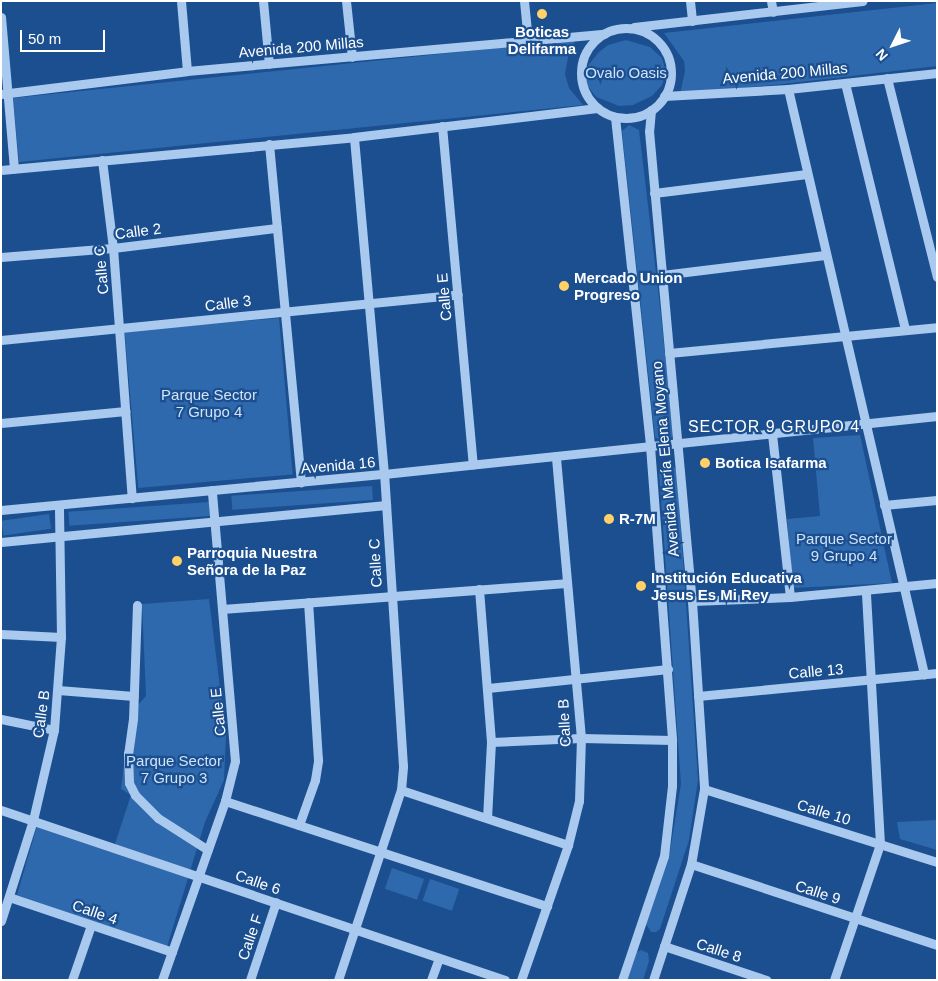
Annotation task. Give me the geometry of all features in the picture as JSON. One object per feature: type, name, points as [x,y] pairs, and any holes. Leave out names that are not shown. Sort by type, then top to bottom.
[{"type":"street","points":[[181,1],[188,71]]},
{"type":"street","points":[[263,1],[269,64]]},
{"type":"street","points":[[346,1],[352,56]]},
{"type":"street","points":[[524,1],[528,41]]},
{"type":"street","points":[[690,1],[692,21]]},
{"type":"street","points":[[772,1],[773,12]]},
{"type":"street","points":[[622,28],[650,36],[664,50],[670,78],[664,96],[651,110],[634,117],[615,116],[598,108],[586,92],[581,74],[585,55],[604,34],[622,28],[863,1]]},
{"type":"street","points":[[1,17],[5,93],[14,168]]},
{"type":"street","name":"Avenida 200 Millas","points":[[5,93],[188,71],[604,34]]},
{"type":"street","name":"Avenida 200 Millas","points":[[664,96],[788,89],[937,73]]},
{"type":"street","points":[[887,78],[937,277]]},
{"type":"street","points":[[845,83],[905,330]]},
{"type":"street","points":[[788,89],[825,255],[924,674]]},
{"type":"street","points":[[1,170],[354,137],[598,108]]},
{"type":"street","name":"Avenida María Elena Moyano","points":[[651,110],[648,131],[692,601],[704,789],[691,864],[653,980]]},
{"type":"street","name":"Avenida María Elena Moyano","points":[[615,116],[650,446],[672,740],[672,786],[664,856],[622,980]]},
{"type":"street","name":"Calle E","points":[[442,126],[474,464]]},
{"type":"street","name":"Calle C","points":[[338,980],[401,790],[403,766],[390,596],[384,474],[354,137]]},
{"type":"street","points":[[269,144],[301,482]]},
{"type":"street","name":"Calle C","points":[[102,160],[113,248],[132,498]]},
{"type":"street","points":[[654,193],[807,174]]},
{"type":"street","name":"Calle 2","points":[[1,257],[113,248],[277,228]]},
{"type":"street","points":[[662,275],[825,255]]},
{"type":"street","name":"Calle 3","points":[[1,340],[120,330],[286,310],[458,294]]},
{"type":"street","points":[[669,353],[937,327]]},
{"type":"street","points":[[1,422],[125,411]]},
{"type":"street","name":"Avenida 16","points":[[1,510],[384,474],[937,416]]},
{"type":"street","points":[[772,434],[790,597]]},
{"type":"street","name":"Calle B","points":[[521,980],[568,845],[579,801],[580,738],[556,456]]},
{"type":"street","name":"Calle E","points":[[162,980],[225,801],[235,761],[235,739],[212,490]]},
{"type":"street","points":[[884,505],[937,500]]},
{"type":"street","name":"Calle B","points":[[1,921],[33,820],[54,730],[61,637],[61,535],[59,505]]},
{"type":"street","points":[[1,542],[386,505]]},
{"type":"street","points":[[222,609],[566,583]]},
{"type":"street","points":[[692,601],[790,597],[937,583]]},
{"type":"street","points":[[479,589],[491,742],[487,818]]},
{"type":"street","points":[[834,980],[880,844],[866,590]]},
{"type":"street","points":[[299,825],[315,780],[318,760],[308,602]]},
{"type":"street","points":[[137,605],[134,696],[128,753],[129,783],[135,795],[158,818],[208,850]]},
{"type":"street","points":[[1,634],[61,637]]},
{"type":"street","points":[[488,688],[668,669]]},
{"type":"street","name":"Calle 13","points":[[698,696],[937,673]]},
{"type":"street","points":[[58,690],[134,696]]},
{"type":"street","points":[[1,718],[54,730]]},
{"type":"street","points":[[491,742],[580,738],[672,740]]},
{"type":"street","name":"Calle 10","points":[[704,789],[937,862]]},
{"type":"street","points":[[401,790],[568,845]]},
{"type":"street","points":[[225,801],[547,906]]},
{"type":"street","name":"Calle 6","points":[[1,810],[505,980]]},
{"type":"street","name":"Calle 9","points":[[691,864],[937,945]]},
{"type":"street","name":"Calle 4","points":[[9,897],[172,952]]},
{"type":"street","name":"Calle F","points":[[250,980],[276,902]]},
{"type":"street","points":[[72,980],[91,925]]},
{"type":"street","name":"Calle 8","points":[[664,946],[766,980]]},
{"type":"street","points":[[431,980],[439,958]]},
{"type":"green space","points":[[937,3],[937,66],[783,84],[680,94],[685,71],[684,61],[664,33]]},
{"type":"green space","points":[[576,40],[569,52],[565,74],[569,88],[583,105],[19,162],[13,98]]},
{"type":"green space","name":"Ovalo Oasis","points":[[626,40],[650,47],[662,58],[666,72],[662,85],[652,96],[633,105],[619,106],[596,97],[586,84],[585,77],[586,68],[599,52],[608,45]]},
{"type":"green space","points":[[629,125],[639,130],[661,315],[673,436],[664,443],[655,437],[622,131]]},
{"type":"green space","name":"Parque Sector 7 Grupo 4","points":[[279,318],[293,474],[138,488],[125,332]]},
{"type":"green space","name":"Parque Sector 9 Grupo 4","points":[[860,435],[892,583],[793,588],[787,519],[820,516],[813,438]]},
{"type":"green space","points":[[667,461],[677,470],[698,780],[689,840],[660,929],[656,932],[651,932],[646,924],[670,851],[681,784],[659,470]]},
{"type":"green space","points":[[372,486],[373,500],[232,510],[231,496]]},
{"type":"green space","points":[[209,502],[210,516],[69,526],[68,512]]},
{"type":"green space","points":[[49,514],[51,529],[4,536],[1,521]]},
{"type":"green space","name":"Parque Sector 7 Grupo 3","points":[[209,599],[226,736],[224,780],[205,822],[167,947],[17,895],[37,826],[113,850],[131,795],[121,789],[130,714],[146,696],[142,604]]},
{"type":"green space","points":[[937,820],[937,850],[900,839],[897,822]]},
{"type":"green space","points":[[392,868],[424,879],[417,900],[385,889]]},
{"type":"green space","points":[[430,879],[459,889],[452,911],[423,901]]},
{"type":"green space","points":[[641,950],[648,953],[649,961],[643,980],[627,980],[637,952]]},
{"type":"place","name":"Boticas Delifarma","points":[[542,14]]},
{"type":"place","name":"Mercado Union Progreso","points":[[564,286]]},
{"type":"place","name":"Botica Isafarma","points":[[705,463]]},
{"type":"place","name":"R-7M","points":[[609,519]]},
{"type":"place","name":"Parroquia Nuestra Señora de la Paz","points":[[177,561]]},
{"type":"place","name":"Institución Educativa Jesus Es Mi Rey","points":[[641,586]]},
{"type":"district","name":"SECTOR 9 GRUPO 4","points":[[774,427]]}]
